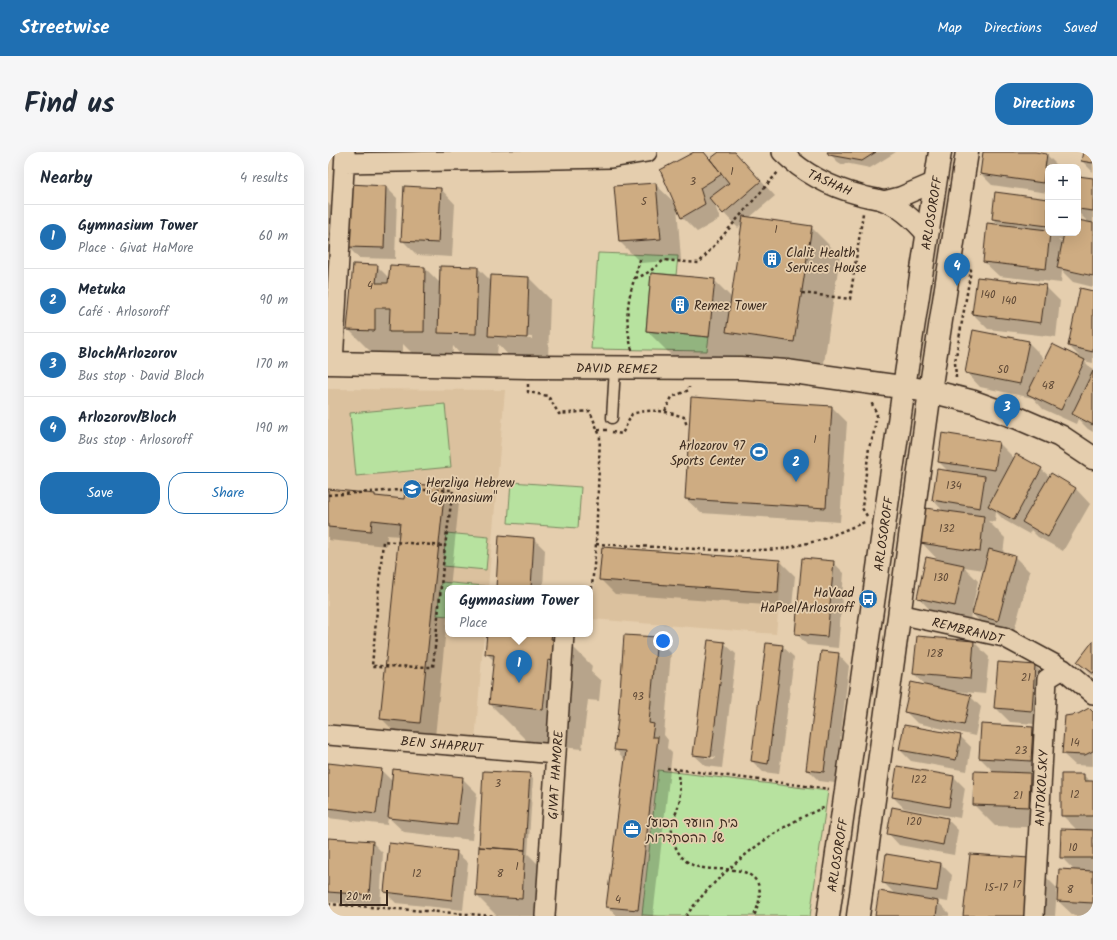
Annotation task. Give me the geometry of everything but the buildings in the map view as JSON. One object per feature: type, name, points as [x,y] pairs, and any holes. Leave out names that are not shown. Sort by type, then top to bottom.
[{"type":"street","points":[[331,363],[345,157],[612,158],[647,152]]},
{"type":"street","name":"ARLOSOROFF","points":[[828,916],[904,387],[940,152]]},
{"type":"street","name":"ARLOSOROFF","points":[[858,916],[930,390],[967,152]]},
{"type":"street","name":"TASHAH","points":[[786,156],[806,172],[825,183],[846,192],[884,201],[899,209],[928,235]]},
{"type":"street","name":"TASHAH","points":[[884,201],[900,197],[936,182]]},
{"type":"street","name":"DAVID REMEZ","points":[[331,363],[528,367],[740,368],[786,371],[930,390],[974,402],[1018,418],[1060,436],[1093,457]]},
{"type":"street","name":"REMBRANDT","points":[[899,614],[1004,637],[1063,669],[1093,694]]},
{"type":"street","name":"GIVAT HAMORE","points":[[545,916],[564,637]]},
{"type":"street","name":"ANTOKOLSKY","points":[[1034,916],[1047,679],[1063,669]]},
{"type":"street","name":"BEN SHAPRUT","points":[[328,735],[556,754]]},
{"type":"lane","points":[[612,418],[615,368]]},
{"type":"path","points":[[635,278],[643,276],[664,260],[699,263],[786,156]]},
{"type":"path","points":[[802,292],[850,300],[866,197]]},
{"type":"path","points":[[637,368],[629,338],[626,314],[629,295],[641,257]]},
{"type":"path","points":[[528,367],[528,392],[548,396],[558,414],[590,411],[600,436],[596,544],[592,585]]},
{"type":"path","points":[[665,411],[672,397],[689,390]]},
{"type":"path","points":[[598,430],[622,434],[632,414],[644,411],[665,411],[684,417],[687,426]]},
{"type":"path","points":[[328,495],[399,490],[453,490],[445,546],[433,668],[372,666],[383,541],[445,546]]},
{"type":"path","points":[[596,544],[737,551],[782,549],[821,540],[886,514]]},
{"type":"path","points":[[667,768],[845,800]]},
{"type":"path","points":[[677,770],[679,802],[672,826],[673,839],[676,849],[684,859],[696,866],[704,869],[740,871],[755,880],[758,885],[761,898],[754,916]]},
{"type":"path","points":[[686,916],[693,906],[728,870],[767,839],[810,813],[845,800]]},
{"type":"path","points":[[328,904],[494,916]]},
{"type":"shaded area","name":"Herzliya Hebrew \"Gymnasium\"","points":[[328,389],[505,390],[488,585],[445,585],[445,637],[484,637],[475,741],[328,727]]},
{"type":"shaded area","points":[[598,545],[783,561],[776,634],[593,619]]},
{"type":"green space","points":[[598,253],[678,256],[676,275],[651,273],[646,331],[709,337],[707,351],[591,349]]},
{"type":"green space","points":[[445,404],[451,467],[356,476],[350,413]]},
{"type":"green space","points":[[511,482],[581,487],[578,528],[508,523]]},
{"type":"green space","points":[[446,533],[489,537],[486,570],[443,566]]},
{"type":"green space","points":[[441,582],[473,585],[445,585],[445,616],[437,615]]},
{"type":"green space","points":[[658,770],[828,791],[810,916],[642,915]]},
{"type":"place","name":"Clalit Health Services House","points":[[772,259]]},
{"type":"place","name":"Arlozorov/Bloch","points":[[957,286]]},
{"type":"place","name":"Remez Tower","points":[[680,305]]},
{"type":"place","name":"Bloch/Arlozorov","points":[[1007,427]]},
{"type":"place","name":"Arlozorov 97 Sports Center","points":[[759,452]]},
{"type":"place","name":"Metuka","points":[[796,482]]},
{"type":"place","name":"Herzliya Hebrew \"Gymnasium\"","points":[[412,489]]},
{"type":"place","name":"HaVaad HaPoel/Arlosoroff","points":[[868,599]]},
{"type":"place","name":"Gymnasium Tower","points":[[519,683]]},
{"type":"place","name":"בית הוועד הפועל של ההסתדרות","points":[[632,829]]}]
